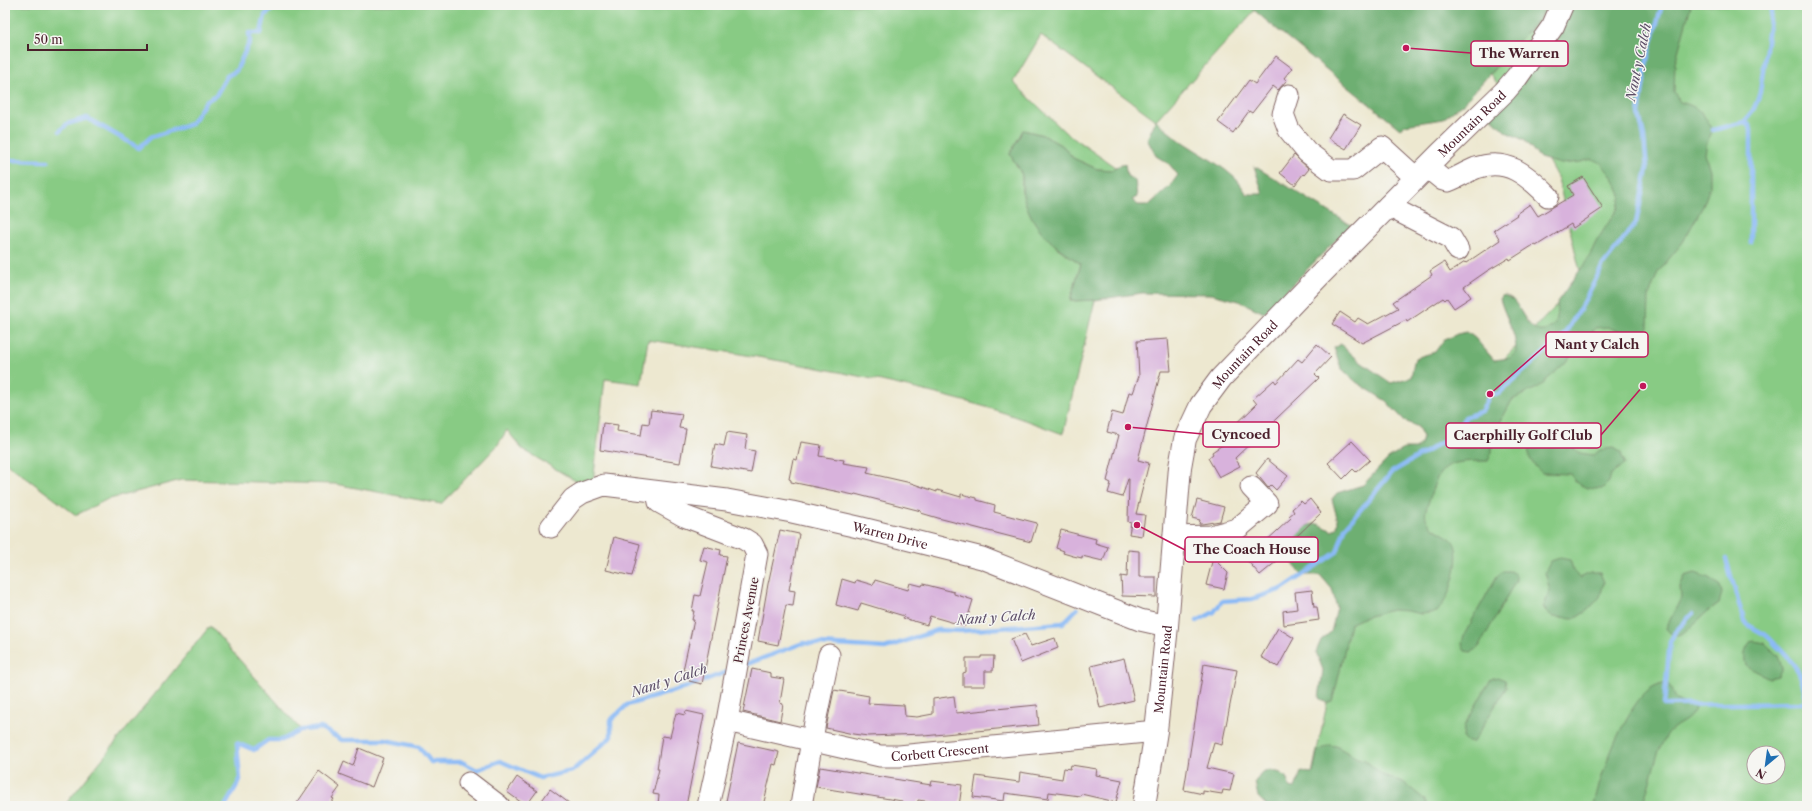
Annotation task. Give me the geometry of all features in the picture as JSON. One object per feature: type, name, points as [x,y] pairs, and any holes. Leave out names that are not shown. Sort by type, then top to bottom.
[{"type":"main road","name":"Mountain Road","points":[[1144,806],[1156,731],[1167,626],[1180,467],[1185,439],[1201,405],[1221,378],[1388,206],[1505,91],[1517,77],[1553,26],[1562,5]]},
{"type":"street","points":[[1289,95],[1283,114],[1289,130],[1307,152],[1331,170],[1353,170],[1382,147],[1422,172],[1448,181],[1490,164],[1510,167],[1527,176],[1548,196]]},
{"type":"street","points":[[1388,206],[1451,238],[1458,250]]},
{"type":"street","name":"Warren Drive","points":[[551,527],[573,499],[582,493],[604,485],[727,500],[792,512],[982,558],[1140,620],[1167,626]]},
{"type":"street","points":[[1174,537],[1211,536],[1237,529],[1267,504],[1252,487]]},
{"type":"street","name":"Princes Avenue","points":[[658,492],[659,502],[684,516],[744,539],[752,544],[757,554],[727,721],[708,806]]},
{"type":"street","points":[[801,806],[811,740],[829,655]]},
{"type":"street","name":"Corbett Crescent","points":[[727,721],[880,756],[898,756],[1156,731]]},
{"type":"street","points":[[469,783],[499,806]]},
{"type":"green space","points":[[5,5],[1248,5],[1255,10],[1156,120],[1041,35],[1013,82],[1066,133],[1115,167],[1112,170],[1097,169],[1073,158],[1064,147],[1043,135],[1023,130],[1010,154],[1022,175],[1022,192],[1059,249],[1081,264],[1070,301],[1095,300],[1063,434],[986,407],[860,376],[775,360],[648,340],[641,384],[605,379],[593,483],[579,483],[522,449],[507,430],[497,446],[441,504],[335,484],[181,480],[106,500],[76,515],[5,462]]},
{"type":"green space","points":[[1248,5],[1544,5],[1539,18],[1464,103],[1443,119],[1405,125],[1400,129]]},
{"type":"green space","points":[[1544,5],[1807,5],[1807,806],[1305,806],[1337,657],[1399,465],[1582,280],[1558,179],[1525,119],[1490,74],[1539,18]]},
{"type":"green space","points":[[1562,5],[1691,5],[1675,63],[1674,92],[1680,102],[1696,108],[1707,119],[1713,130],[1707,142],[1705,154],[1710,170],[1710,187],[1703,206],[1683,242],[1658,272],[1649,296],[1648,328],[1640,337],[1630,336],[1608,327],[1595,328],[1564,364],[1539,387],[1512,400],[1492,438],[1492,452],[1488,461],[1466,462],[1450,465],[1438,476],[1427,505],[1426,518],[1430,525],[1451,539],[1455,544],[1457,561],[1453,580],[1447,596],[1437,612],[1421,614],[1392,610],[1363,618],[1350,624],[1340,673],[1332,701],[1326,703],[1319,698],[1323,670],[1316,652],[1321,640],[1331,632],[1337,608],[1332,589],[1320,575],[1303,575],[1293,563],[1289,555],[1290,543],[1301,529],[1312,524],[1318,524],[1332,531],[1337,528],[1338,521],[1332,499],[1337,493],[1363,485],[1388,459],[1404,449],[1418,449],[1421,445],[1423,437],[1418,427],[1405,421],[1386,401],[1356,382],[1341,368],[1334,348],[1340,344],[1362,363],[1391,383],[1411,377],[1415,358],[1435,352],[1443,341],[1457,334],[1467,332],[1475,338],[1494,360],[1510,358],[1516,352],[1515,339],[1500,299],[1503,295],[1512,299],[1527,321],[1537,330],[1543,331],[1550,328],[1555,322],[1558,313],[1557,302],[1588,259],[1596,242],[1618,208],[1621,195],[1613,178],[1601,163],[1592,159],[1581,162],[1561,164],[1540,158],[1524,140],[1506,132],[1484,111]]},
{"type":"green space","points":[[1156,120],[1175,137],[1227,171],[1247,194],[1263,194],[1254,166],[1351,225],[1264,313],[1239,301],[1211,294],[1142,293],[1095,300],[1070,301],[1081,264],[1061,250],[1045,236],[1032,218],[1023,195],[1021,173],[1010,154],[1023,130],[1043,135],[1064,147],[1073,158],[1097,169],[1112,170],[1115,167],[1125,164],[1127,176],[1135,180],[1137,197],[1132,200],[1138,205],[1149,205],[1170,186],[1178,175],[1169,164],[1156,156],[1147,139]]},
{"type":"green space","points":[[1538,435],[1552,435],[1570,445],[1579,453],[1594,455],[1600,450],[1613,448],[1621,453],[1624,463],[1619,469],[1611,474],[1609,482],[1602,489],[1587,488],[1577,482],[1570,474],[1542,473],[1533,464],[1530,459],[1529,450],[1533,440]]},
{"type":"green space","points":[[1560,558],[1570,560],[1574,572],[1580,578],[1590,573],[1600,573],[1604,582],[1600,597],[1588,610],[1576,618],[1553,617],[1543,608],[1550,591],[1545,572],[1551,561]]},
{"type":"green space","points":[[1503,571],[1510,571],[1516,575],[1516,580],[1479,647],[1471,652],[1465,651],[1462,643],[1464,635],[1497,576]]},
{"type":"green space","points":[[1695,573],[1709,578],[1720,586],[1722,593],[1719,603],[1682,635],[1672,634],[1666,628],[1681,598],[1680,586],[1685,576]]},
{"type":"green space","points":[[210,626],[301,730],[282,740],[268,740],[254,750],[237,743],[240,780],[225,806],[64,806]]},
{"type":"green space","points":[[1752,641],[1765,643],[1778,656],[1782,668],[1778,676],[1769,678],[1746,666],[1745,652]]},
{"type":"green space","points":[[1497,677],[1505,680],[1506,688],[1473,742],[1467,742],[1463,738],[1464,726],[1491,679]]},
{"type":"green space","points":[[1665,682],[1671,687],[1677,700],[1696,705],[1690,716],[1673,728],[1665,738],[1658,754],[1648,789],[1641,806],[1594,806],[1597,793],[1615,742],[1632,709],[1642,696],[1653,687]]},
{"type":"green space","points":[[1329,745],[1336,746],[1357,758],[1365,760],[1382,775],[1403,782],[1424,799],[1428,806],[1267,806],[1258,797],[1255,782],[1260,774],[1270,770],[1281,773],[1286,777],[1290,787],[1295,788],[1301,772],[1313,773],[1317,752]]},
{"type":"building","points":[[1276,56],[1292,68],[1284,78],[1287,80],[1278,90],[1273,86],[1252,113],[1249,111],[1233,133],[1218,122],[1249,80],[1255,84]]},
{"type":"building","points":[[1343,114],[1361,125],[1346,149],[1328,138]]},
{"type":"building","points":[[1294,155],[1309,169],[1304,175],[1303,174],[1295,185],[1280,173]]},
{"type":"building","points":[[1583,177],[1603,208],[1573,228],[1571,224],[1536,246],[1535,244],[1510,260],[1509,258],[1487,271],[1464,287],[1471,297],[1454,308],[1447,298],[1445,300],[1443,298],[1407,322],[1406,320],[1362,343],[1332,324],[1340,312],[1355,322],[1358,318],[1368,324],[1398,308],[1393,302],[1432,275],[1430,271],[1444,262],[1450,272],[1465,262],[1466,263],[1500,240],[1494,230],[1517,215],[1516,214],[1530,204],[1538,216],[1573,195],[1568,186]]},
{"type":"building","points":[[1168,339],[1171,371],[1161,371],[1138,460],[1149,463],[1136,514],[1145,515],[1142,536],[1129,534],[1131,523],[1128,522],[1129,479],[1122,497],[1108,493],[1111,483],[1107,481],[1119,435],[1107,432],[1112,412],[1123,415],[1129,392],[1133,393],[1139,376],[1137,341]]},
{"type":"building","points":[[1317,344],[1331,357],[1315,374],[1319,378],[1235,458],[1240,466],[1219,477],[1208,458],[1213,454],[1212,452],[1230,440],[1225,435],[1257,404],[1253,399],[1274,380],[1276,383],[1298,359],[1302,362]]},
{"type":"building","points":[[651,410],[682,414],[679,428],[686,429],[680,463],[600,450],[603,423],[618,425],[617,431],[641,435],[643,423],[649,424]]},
{"type":"building","points":[[727,432],[747,435],[745,449],[755,451],[751,473],[711,466],[715,444],[724,446]]},
{"type":"building","points":[[1352,441],[1370,460],[1356,472],[1353,469],[1343,479],[1328,463]]},
{"type":"building","points":[[801,442],[821,445],[819,456],[844,460],[843,463],[869,467],[867,473],[911,483],[937,492],[937,490],[961,497],[961,494],[977,498],[977,500],[995,505],[994,512],[1037,523],[1031,542],[938,518],[921,513],[921,511],[855,494],[791,482],[789,479],[793,459],[797,460]]},
{"type":"building","points":[[1267,459],[1288,476],[1276,490],[1271,485],[1268,488],[1256,473]]},
{"type":"building","points":[[1310,499],[1321,513],[1295,538],[1299,543],[1260,575],[1245,558],[1291,518],[1289,516],[1294,512],[1292,509],[1301,501],[1304,504]]},
{"type":"building","points":[[1197,500],[1224,507],[1220,521],[1199,524],[1200,520],[1192,518]]},
{"type":"building","points":[[780,530],[799,534],[789,590],[795,591],[793,606],[786,605],[778,645],[758,641],[768,584]]},
{"type":"building","points":[[1061,530],[1096,539],[1095,543],[1108,547],[1103,561],[1082,556],[1082,558],[1073,556],[1063,553],[1064,551],[1056,548]]},
{"type":"building","points":[[614,537],[640,544],[632,576],[606,570]]},
{"type":"building","points":[[704,546],[721,550],[720,555],[727,556],[702,684],[689,681],[691,672],[683,670],[694,620],[692,620],[694,611],[692,611],[695,595],[700,596],[708,562],[700,560]]},
{"type":"building","points":[[1128,550],[1139,551],[1139,577],[1156,577],[1156,597],[1122,596],[1121,576],[1127,577]]},
{"type":"building","points":[[1213,558],[1228,573],[1224,589],[1206,585]]},
{"type":"building","points":[[842,579],[855,583],[856,580],[873,585],[875,580],[908,590],[910,583],[922,586],[923,584],[954,592],[954,594],[973,600],[965,626],[930,616],[927,625],[903,618],[904,616],[861,603],[858,611],[836,605]]},
{"type":"building","points":[[1312,590],[1314,607],[1317,607],[1319,620],[1284,625],[1283,611],[1297,609],[1295,592]]},
{"type":"building","points":[[1278,628],[1294,638],[1278,667],[1261,657]]},
{"type":"building","points":[[1025,634],[1031,646],[1055,638],[1058,648],[1021,663],[1011,639]]},
{"type":"building","points":[[981,656],[994,656],[993,671],[985,671],[985,686],[963,686],[963,673],[966,672],[966,658],[981,658]]},
{"type":"building","points":[[1124,658],[1134,700],[1100,708],[1091,666]]},
{"type":"building","points":[[1204,664],[1237,670],[1222,745],[1214,743],[1207,768],[1234,774],[1230,791],[1223,790],[1222,794],[1203,791],[1203,794],[1184,790]]},
{"type":"building","points":[[752,669],[771,673],[771,677],[784,679],[780,703],[783,704],[780,721],[743,712]]},
{"type":"building","points":[[834,690],[869,696],[868,703],[904,705],[905,716],[917,717],[933,714],[933,699],[954,696],[956,713],[1037,705],[1039,725],[924,736],[924,734],[868,736],[853,734],[826,728]]},
{"type":"building","points":[[686,711],[704,715],[686,806],[658,804],[659,795],[653,794],[659,769],[657,769],[662,736],[670,737],[676,713],[685,715]]},
{"type":"building","points":[[738,743],[779,752],[776,765],[773,764],[763,806],[725,806]]},
{"type":"building","points":[[359,748],[383,758],[372,787],[339,774],[344,762],[353,766]]},
{"type":"building","points":[[1071,765],[1097,769],[1096,775],[1122,780],[1116,802],[1081,794],[1080,796],[1049,792],[1048,799],[1005,793],[1004,801],[973,797],[976,776],[1019,782],[1020,772],[1062,779],[1064,768],[1070,769]]},
{"type":"building","points":[[820,767],[931,785],[932,781],[962,785],[959,806],[918,800],[917,806],[902,806],[902,801],[816,787]]},
{"type":"building","points":[[319,771],[340,787],[332,798],[334,799],[329,806],[295,806]]},
{"type":"building","points":[[517,777],[537,791],[526,806],[507,792]]},
{"type":"building","points":[[550,789],[573,806],[538,806]]},
{"type":"waterway","points":[[60,131],[67,124],[87,118],[139,148],[151,137],[191,124],[206,101],[216,95],[227,76],[236,71],[250,41],[249,33],[261,33],[265,15],[278,5]]},
{"type":"waterway","name":"Nant y Calch","points":[[1197,621],[1214,612],[1222,601],[1252,599],[1282,589],[1337,552],[1345,528],[1392,472],[1459,432],[1465,417],[1482,411],[1490,394],[1498,394],[1564,335],[1583,304],[1603,265],[1636,223],[1647,169],[1644,137],[1639,114],[1647,60],[1662,5]]},
{"type":"waterway","points":[[1744,122],[1754,108],[1760,92],[1772,5]]},
{"type":"waterway","points":[[1713,130],[1744,122],[1748,124],[1751,129],[1751,242]]},
{"type":"waterway","points":[[5,160],[48,161]]},
{"type":"waterway","points":[[1692,614],[1675,632],[1670,642],[1664,705],[1807,703],[1799,673],[1792,662],[1767,636],[1744,621],[1726,559]]},
{"type":"waterway","name":"Nant y Calch","points":[[742,666],[803,643],[885,648],[938,630],[961,631],[1063,623],[1077,609]]},
{"type":"waterway","name":"Nant y Calch","points":[[225,806],[240,780],[237,743],[254,750],[268,740],[282,740],[301,730],[321,728],[342,740],[385,740],[419,747],[431,762],[462,762],[477,770],[500,761],[540,778],[572,771],[611,737],[611,720],[627,705],[684,688],[729,671]]},
{"type":"place","name":"The Warren","points":[[1406,48]]},
{"type":"place","name":"Caerphilly Golf Club","points":[[1643,386]]},
{"type":"place","name":"Nant y Calch","points":[[1490,394]]},
{"type":"place","name":"Cyncoed","points":[[1128,427]]},
{"type":"place","name":"The Coach House","points":[[1137,525]]}]
